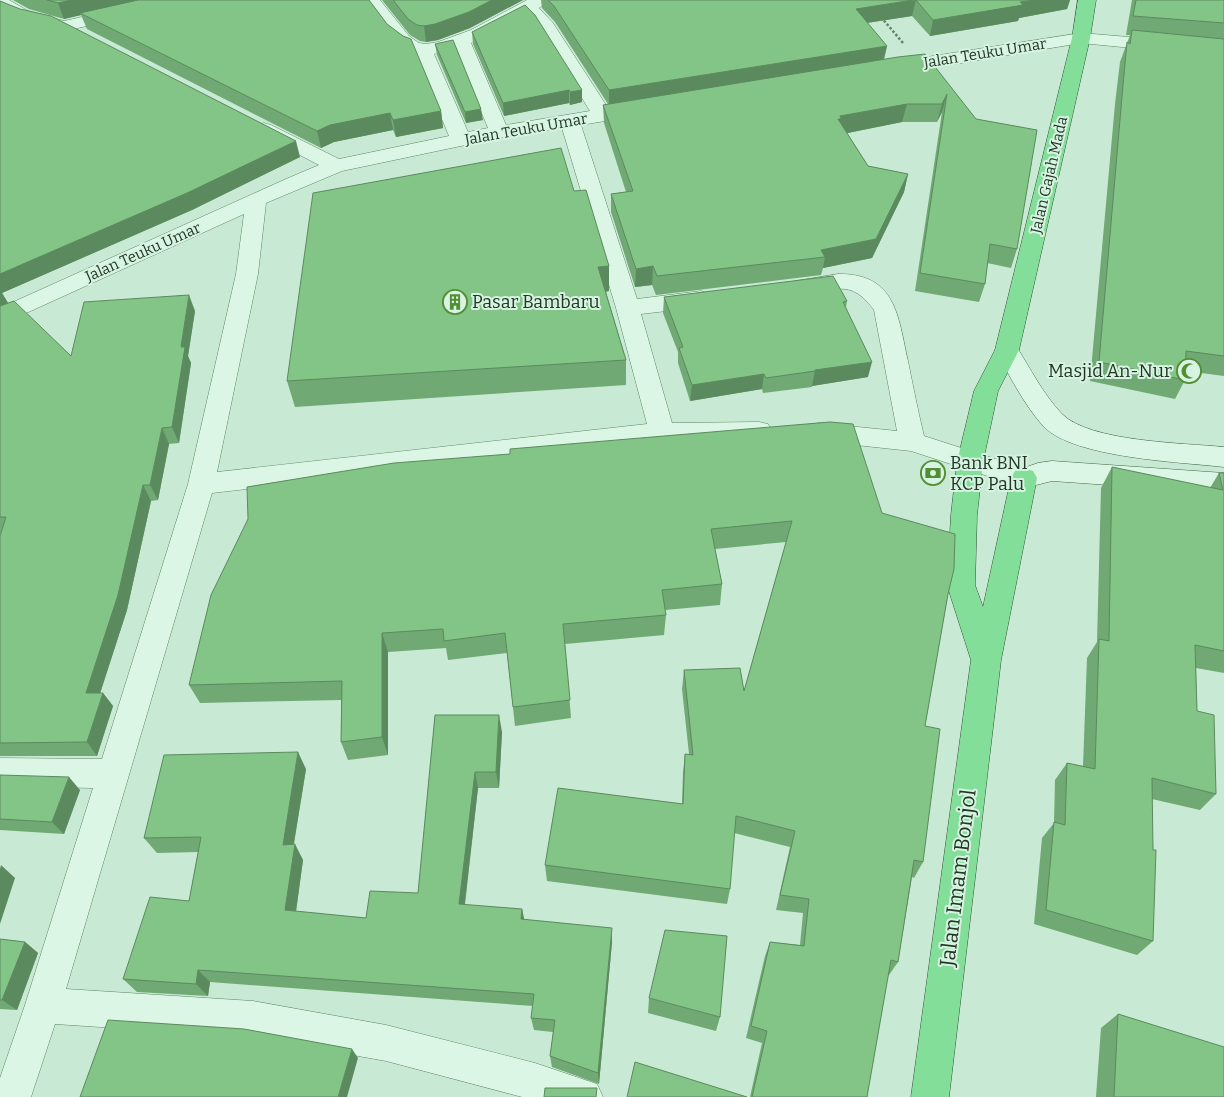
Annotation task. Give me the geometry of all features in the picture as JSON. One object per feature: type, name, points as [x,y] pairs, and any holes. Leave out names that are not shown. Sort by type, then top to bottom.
[{"type":"highway","name":"Jalan Gajah Mada","points":[[1007,350],[1081,38],[1087,0]]},
{"type":"highway","name":"Jalan Imam Bonjol","points":[[986,660],[961,585],[970,462],[986,391],[1007,350]]},
{"type":"highway","name":"Jalan Imam Bonjol","points":[[930,1097],[986,660],[1024,478]]},
{"type":"street","points":[[64,26],[183,0]]},
{"type":"street","points":[[372,0],[396,34],[412,48],[423,51],[448,47],[534,3],[544,23],[603,116]]},
{"type":"street","points":[[0,1],[22,15],[64,26],[90,40]]},
{"type":"street","name":"Jalan Teuku Umar","points":[[874,71],[1081,38],[1224,51]]},
{"type":"street","points":[[461,41],[500,132]]},
{"type":"street","points":[[423,51],[461,140]]},
{"type":"street","name":"Jalan Teuku Umar","points":[[0,317],[293,183],[336,166],[500,132],[662,106]]},
{"type":"street","points":[[248,121],[336,166]]},
{"type":"street","points":[[570,122],[628,308],[662,432]]},
{"type":"street","points":[[12,1097],[42,1005],[201,484],[247,274],[256,201]]},
{"type":"street","points":[[783,289],[841,282],[860,284],[871,292],[885,309],[912,442]]},
{"type":"street","points":[[628,308],[725,296]]},
{"type":"street","points":[[1007,350],[1035,396],[1054,421],[1074,435],[1126,447],[1224,457]]},
{"type":"street","points":[[201,484],[662,432],[790,430],[912,442],[1024,478],[1052,471],[1224,483]]},
{"type":"street","points":[[0,772],[113,774]]},
{"type":"street","points":[[42,1005],[253,1019],[386,1044],[535,1082],[584,1097]]},
{"type":"path","points":[[878,13],[922,64]]},
{"type":"building","points":[[47,0],[72,0],[58,3]]},
{"type":"building","points":[[138,0],[369,0],[387,24],[403,36],[411,39],[441,111],[393,120],[390,113],[330,125],[317,131],[80,13]]},
{"type":"building","points":[[393,0],[492,0],[469,12],[424,26],[417,25],[408,19]]},
{"type":"building","points":[[548,0],[913,0],[856,9],[887,46],[609,90],[554,6]]},
{"type":"building","points":[[916,0],[1034,0],[1020,2],[1023,5],[933,20]]},
{"type":"building","points":[[1136,0],[1224,0],[1224,23],[1133,16]]},
{"type":"building","points":[[0,1],[20,9],[51,16],[296,141],[187,193],[0,274]]},
{"type":"building","points":[[525,5],[535,15],[582,90],[570,92],[569,90],[503,103],[472,32]]},
{"type":"building","points":[[1132,30],[1224,39],[1224,356],[1186,351],[1185,380],[1099,362],[1127,42],[1130,44]]},
{"type":"building","points":[[453,40],[481,109],[465,112],[435,44]]},
{"type":"building","points":[[925,54],[976,119],[1037,130],[1017,249],[990,244],[985,284],[920,273],[947,94],[942,104],[907,104],[840,116],[841,119],[838,119],[868,166],[908,174],[876,239],[821,250],[825,257],[657,276],[653,266],[636,269],[611,194],[633,191],[603,105]]},
{"type":"building","name":"Pasar Bambaru","points":[[561,148],[574,191],[586,190],[609,266],[598,267],[626,360],[287,381],[313,193]]},
{"type":"building","points":[[833,276],[847,301],[843,302],[872,362],[766,378],[764,374],[692,385],[679,348],[683,347],[664,297]]},
{"type":"building","points":[[189,295],[181,347],[185,347],[172,427],[162,428],[150,485],[143,485],[118,595],[86,693],[103,693],[87,742],[0,743],[0,536],[6,517],[0,517],[0,306],[14,301],[71,356],[84,302]]},
{"type":"building","points":[[830,422],[853,424],[882,513],[955,534],[954,569],[925,726],[940,729],[923,862],[914,860],[898,962],[891,960],[867,1097],[752,1097],[767,1031],[751,1026],[770,942],[804,946],[809,899],[780,895],[795,831],[736,816],[730,889],[545,865],[558,788],[683,804],[685,754],[693,755],[684,670],[740,668],[744,691],[792,521],[711,529],[722,584],[662,590],[666,615],[563,624],[570,700],[513,707],[505,633],[444,641],[443,629],[382,633],[382,737],[341,742],[342,681],[189,685],[211,595],[248,519],[247,487],[394,463],[510,454],[510,449]]},
{"type":"building","points":[[1112,467],[1223,490],[1219,473],[1224,473],[1224,651],[1195,645],[1197,711],[1214,715],[1216,794],[1152,778],[1153,850],[1156,850],[1153,941],[1046,910],[1054,822],[1065,825],[1067,763],[1095,769],[1099,639],[1109,641]]},
{"type":"building","points":[[435,715],[499,715],[496,772],[475,772],[459,904],[522,909],[521,919],[612,928],[598,1073],[550,1056],[555,1020],[531,1018],[534,994],[198,970],[196,984],[123,979],[150,897],[189,901],[201,837],[144,838],[164,755],[298,752],[283,845],[295,844],[285,910],[366,918],[370,891],[418,893]]},
{"type":"building","points":[[0,775],[69,777],[52,822],[0,819]]},
{"type":"building","points":[[665,930],[727,936],[720,1017],[649,998]]},
{"type":"building","points":[[0,939],[25,942],[2,1000],[0,1000]]},
{"type":"building","points":[[1118,1014],[1224,1047],[1224,1097],[1114,1097]]},
{"type":"building","points":[[108,1020],[244,1029],[352,1049],[338,1097],[80,1097]]},
{"type":"building","points":[[635,1062],[747,1097],[627,1097]]},
{"type":"building","points":[[545,1088],[597,1088],[596,1097],[544,1097]]},
{"type":"place","name":"Pasar Bambaru","points":[[455,302]]},
{"type":"place","name":"Masjid An-Nur","points":[[1189,371]]},
{"type":"place","name":"Bank BNI KCP Palu","points":[[933,473]]}]
